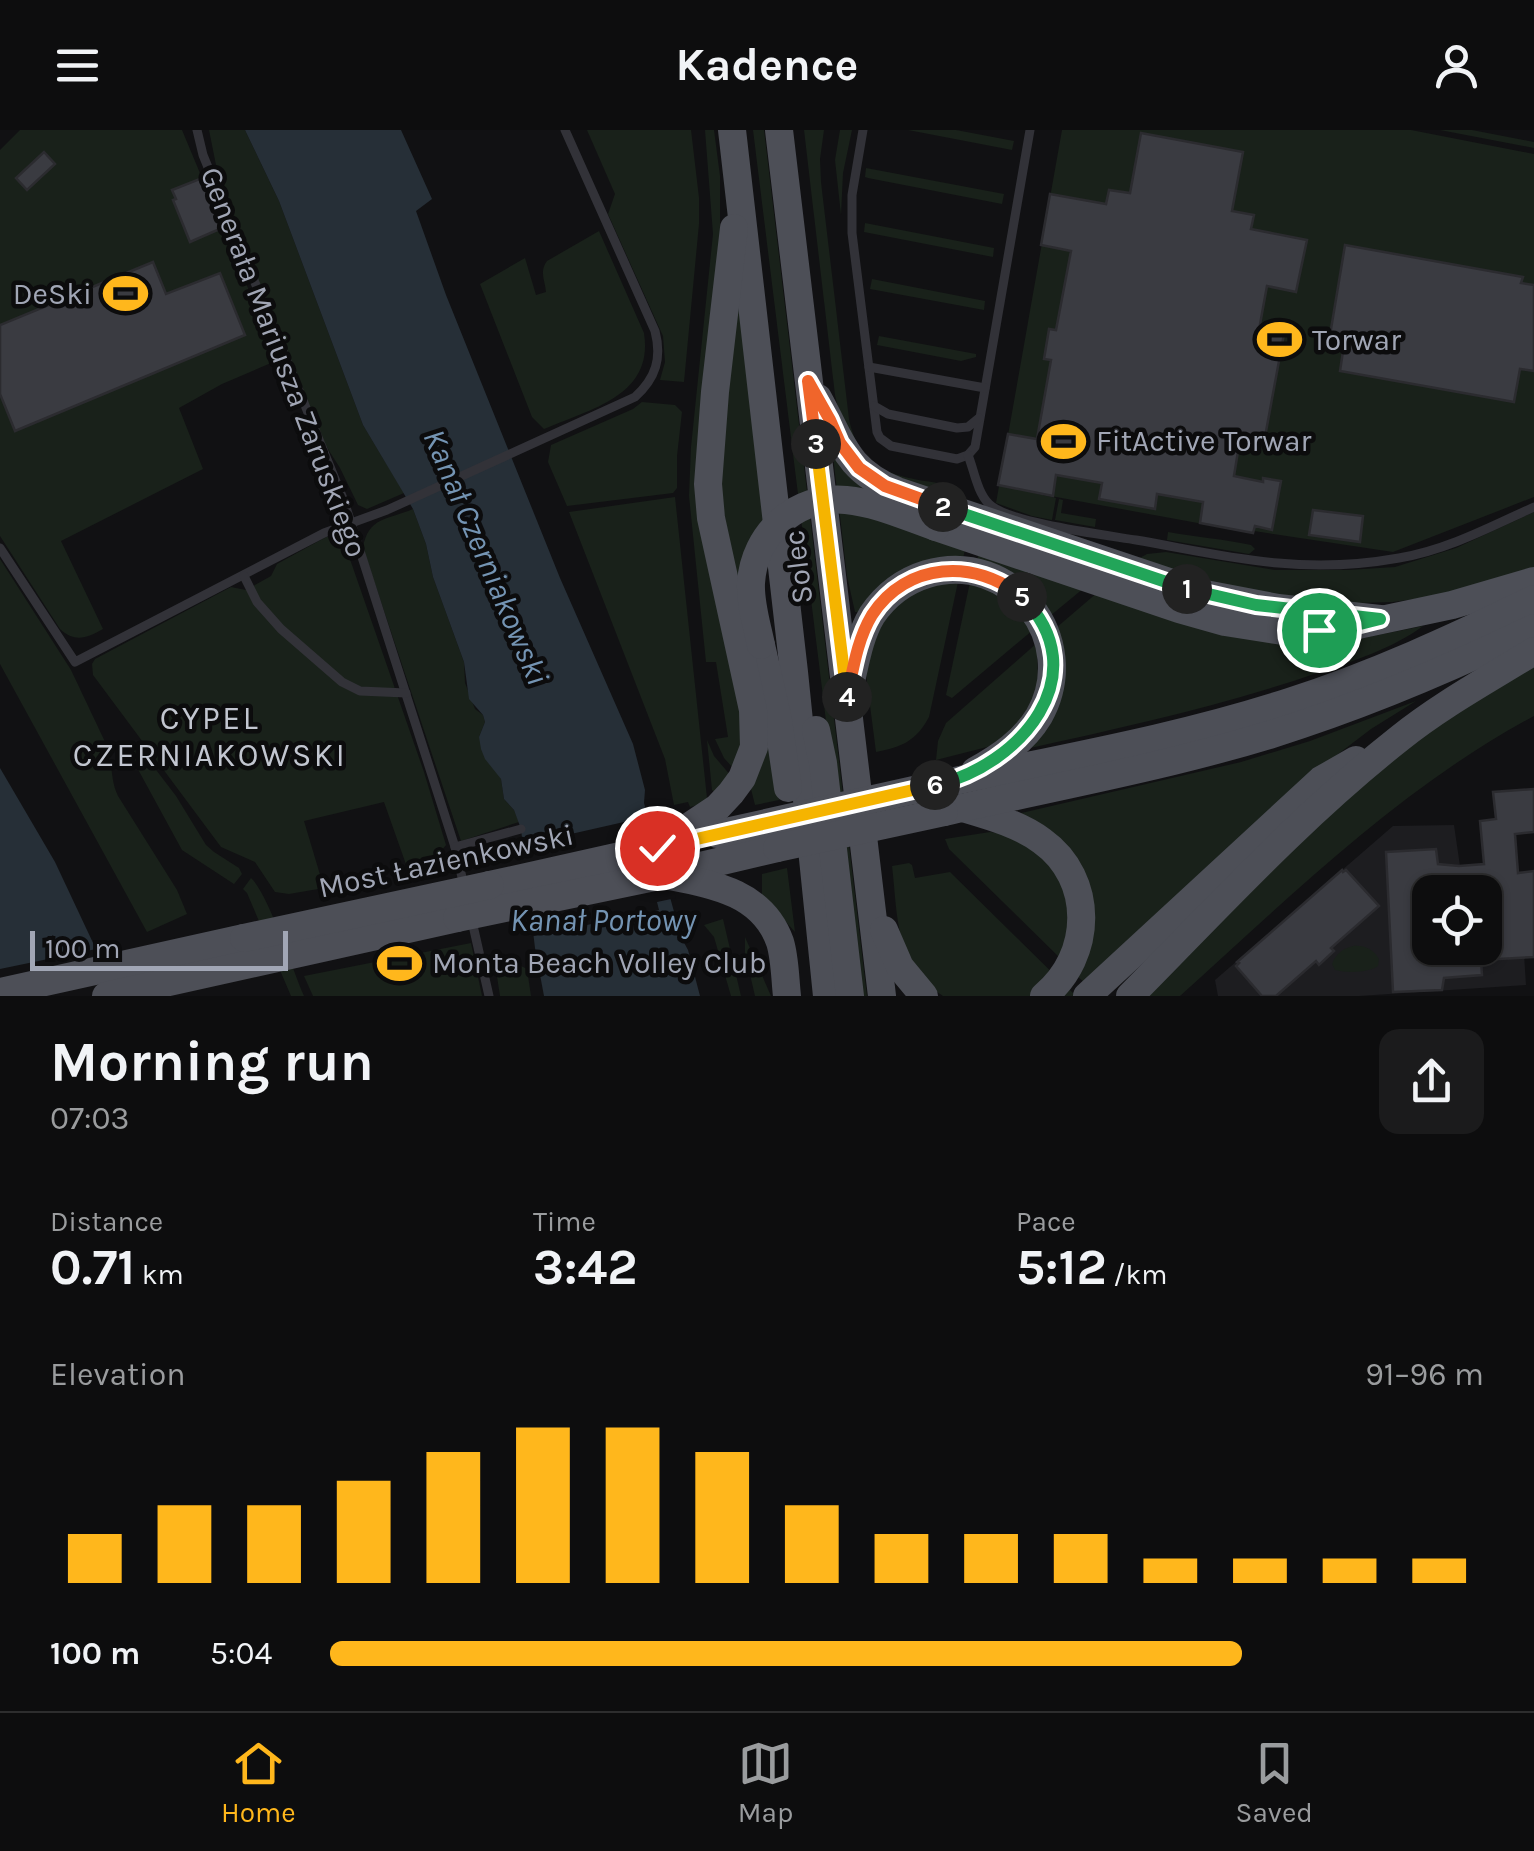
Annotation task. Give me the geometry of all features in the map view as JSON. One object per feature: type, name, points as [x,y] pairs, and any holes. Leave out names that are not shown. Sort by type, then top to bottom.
[{"type":"main road","name":"Solec","points":[[732,130],[827,996]]},
{"type":"main road","name":"Solec","points":[[779,130],[882,996]]},
{"type":"main road","points":[[740,192],[726,280],[708,458],[711,518],[753,710],[754,747],[742,778],[731,793],[661,861],[731,891],[764,913],[780,942],[788,996]]},
{"type":"main road","points":[[808,381],[840,443],[859,468],[885,486],[1162,592]]},
{"type":"main road","points":[[815,885],[793,824],[778,720],[751,584],[759,550],[772,529],[806,505],[849,500],[1162,592],[1205,594],[1256,605],[1380,619],[1452,605],[1534,582]]},
{"type":"main road","points":[[847,698],[871,618],[892,592],[908,582],[931,573],[961,570],[990,576],[1020,595],[1036,614],[1048,642],[1052,670],[1046,700],[1033,725],[951,796],[1029,832],[1052,849],[1075,883],[1082,910],[1075,955],[1064,975],[1044,996]]},
{"type":"main road","name":"Most Łazienkowski","points":[[106,996],[661,861],[951,796],[1200,728],[1289,702],[1397,662],[1534,599]]},
{"type":"main road","name":"Most Łazienkowski","points":[[951,796],[1204,753],[1270,734],[1348,709],[1534,628]]},
{"type":"main road","points":[[1087,996],[1244,879],[1402,736],[1534,651]]},
{"type":"main road","points":[[794,672],[823,763],[850,996]]},
{"type":"main road","name":"Most Łazienkowski","points":[[0,992],[661,861]]},
{"type":"main road","points":[[870,895],[900,966],[924,996]]},
{"type":"main road","points":[[1130,996],[1194,914]]},
{"type":"lane","name":"Generała Mariusza Zaruskiego","points":[[197,130],[203,154],[344,501],[456,848],[489,996]]},
{"type":"lane","points":[[0,548],[74,662],[350,522],[387,510],[635,397],[650,382],[659,358],[655,330],[565,130]]},
{"type":"lane","points":[[863,130],[852,195],[852,233],[877,432],[887,444],[952,458],[968,455],[975,447],[1030,130]]},
{"type":"lane","points":[[869,366],[985,388]]},
{"type":"lane","points":[[874,406],[888,414],[957,428],[968,427],[980,416]]},
{"type":"lane","points":[[968,455],[982,495],[1003,511],[1054,526],[1278,563],[1355,564],[1412,556],[1449,545],[1534,507]]},
{"type":"lane","points":[[244,576],[257,602],[281,628],[342,682],[360,691],[406,693]]},
{"type":"lane","points":[[456,848],[522,829]]},
{"type":"shaded area","name":"DeSki","points":[[20,130],[182,130],[278,360],[179,408],[203,469],[61,541],[103,629],[81,638],[60,629],[0,536],[0,150]]},
{"type":"shaded area","points":[[209,130],[245,130],[279,201],[363,425],[404,493],[367,509],[358,505],[326,446],[221,190]]},
{"type":"shaded area","points":[[587,130],[691,130],[699,224],[684,382],[660,380],[665,362],[663,336],[608,214],[615,194]]},
{"type":"shaded area","points":[[705,130],[714,130],[720,176],[720,254],[699,454],[745,736],[734,769],[715,739],[728,737],[716,662],[706,662],[689,496],[713,234]]},
{"type":"shaded area","points":[[753,130],[764,130],[867,996],[860,996]]},
{"type":"shaded area","points":[[804,130],[824,130],[821,182],[849,419],[855,439],[875,464],[904,477],[956,486],[970,507],[879,471],[867,461],[848,435],[835,395]]},
{"type":"shaded area","points":[[840,130],[852,130],[843,173],[841,215],[835,160]]},
{"type":"shaded area","points":[[908,130],[956,130],[1014,141],[1012,150]]},
{"type":"shaded area","name":"Torwar","points":[[1062,130],[1411,130],[1534,154],[1534,497],[1393,552],[1252,533],[1029,492],[1056,498],[1052,520],[996,503]]},
{"type":"shaded area","points":[[1440,130],[1472,130],[1534,142],[1534,148]]},
{"type":"shaded area","points":[[866,168],[1004,194],[1002,204],[868,178]]},
{"type":"shaded area","points":[[865,223],[994,248],[993,257],[864,232]]},
{"type":"shaded area","points":[[599,231],[644,333],[639,372],[615,397],[544,429],[532,417],[480,284],[525,258],[536,295],[546,292],[543,272],[547,261]]},
{"type":"shaded area","points":[[872,279],[985,301],[984,310],[870,289]]},
{"type":"shaded area","points":[[738,292],[770,518],[750,643],[718,483]]},
{"type":"shaded area","points":[[879,336],[976,357],[961,361],[877,345]]},
{"type":"shaded area","points":[[642,402],[675,405],[682,412],[677,488],[673,493],[567,506],[548,462],[551,445]]},
{"type":"shaded area","points":[[833,456],[970,526],[929,717],[907,742],[876,752],[858,612],[847,576]]},
{"type":"shaded area","points":[[675,497],[707,798],[706,803],[690,807],[688,802],[674,805],[665,759],[569,512]]},
{"type":"shaded area","points":[[1059,499],[1063,500],[1061,513],[1096,519],[1095,527],[1055,520]]},
{"type":"shaded area","points":[[413,509],[464,662],[465,683],[475,709],[483,715],[485,722],[479,737],[501,779],[504,799],[519,822],[461,841],[363,548],[374,525]]},
{"type":"shaded area","points":[[1534,512],[1534,568],[1444,595],[1393,602],[1323,604],[1261,598],[1134,561],[1147,554],[1166,552],[1275,570],[1395,567],[1456,548]]},
{"type":"shaded area","points":[[1168,532],[1241,543],[1255,549],[1249,554],[1167,540]]},
{"type":"shaded area","points":[[326,537],[344,542],[446,845],[430,864],[408,870],[384,802],[304,821],[324,888],[289,894],[275,892],[255,862],[221,847],[93,675],[92,664],[231,587],[246,590],[271,576],[277,564]]},
{"type":"shaded area","points":[[979,552],[1084,588],[1050,616],[977,561]]},
{"type":"shaded area","points":[[0,559],[71,670],[107,746],[118,796],[177,890],[187,914],[147,932],[0,664]]},
{"type":"shaded area","points":[[970,582],[1001,595],[1033,630],[952,698],[946,695]]},
{"type":"shaded area","points":[[1098,592],[1349,641],[1423,626],[1372,654],[1281,685],[1026,749],[1056,628]]},
{"type":"shaded area","points":[[1037,643],[1038,688],[1018,726],[991,746],[936,760],[938,741],[946,723]]},
{"type":"shaded area","points":[[1534,660],[1534,716],[1485,744],[1393,809],[1180,996],[1144,996],[1302,837],[1438,722]]},
{"type":"shaded area","points":[[1416,701],[1333,758],[1085,983],[1077,976],[1093,930],[1017,814],[1241,762]]},
{"type":"shaded area","points":[[771,738],[779,800],[755,805],[751,789]]},
{"type":"shaded area","points":[[707,740],[714,756],[731,776],[717,794],[712,790]]},
{"type":"shaded area","points":[[132,742],[176,796],[206,845],[239,868],[242,874],[234,884],[182,850],[128,751]]},
{"type":"shaded area","points":[[1454,825],[1460,866],[1518,862],[1526,985],[1359,996],[1218,996],[1215,980],[1393,826]]},
{"type":"shaded area","points":[[990,832],[1004,834],[1033,848],[1060,878],[1071,919],[1061,959],[949,849],[945,839]]},
{"type":"shaded area","points":[[909,863],[915,878],[950,872],[1076,996],[943,996],[915,969],[901,937],[892,866]]},
{"type":"shaded area","points":[[787,868],[795,932],[762,895],[762,874]]},
{"type":"shaded area","points":[[251,878],[272,915],[304,996],[291,996],[243,889]]},
{"type":"shaded area","points":[[723,919],[741,996],[731,996],[714,937],[704,925]]},
{"type":"shaded area","points":[[745,937],[771,996],[755,996]]},
{"type":"shaded area","name":"Monta Beach Volley Club","points":[[471,943],[482,996],[313,996],[304,976]]},
{"type":"shaded area","points":[[1353,946],[1371,950],[1379,959],[1378,966],[1357,972],[1335,970],[1332,964],[1336,957]]},
{"type":"shaded area","points":[[513,962],[527,969],[531,996],[500,996],[496,970]]},
{"type":"water","name":"Kanał Portowy","points":[[245,130],[401,130],[432,199],[416,211],[446,295],[560,578],[633,744],[645,790],[644,803],[700,996],[544,996],[521,829],[514,810],[504,799],[501,779],[481,749],[479,737],[485,722],[469,699],[464,662],[433,577],[426,544],[413,509],[363,425],[279,201]]},
{"type":"water","points":[[0,768],[55,862],[118,996],[0,996]]},
{"type":"pier","points":[[646,817],[647,824],[655,823],[676,898],[657,902],[659,910],[529,937],[518,846]]},
{"type":"pier","points":[[101,948],[123,996],[0,996],[0,969]]},
{"type":"building","name":"Torwar","points":[[1141,133],[1243,152],[1232,211],[1254,215],[1251,229],[1307,240],[1296,292],[1267,286],[1259,330],[1284,334],[1265,437],[1241,433],[1234,476],[1281,481],[1272,530],[1255,526],[1253,533],[1200,523],[1203,502],[1157,494],[1155,509],[1099,499],[1102,483],[1056,475],[1053,496],[998,485],[1008,434],[1037,439],[1051,360],[1044,359],[1049,329],[1056,330],[1071,251],[1041,245],[1050,194],[1106,204],[1109,190],[1130,193]]},
{"type":"building","points":[[44,152],[55,164],[27,190],[16,178]]},
{"type":"building","points":[[202,178],[222,228],[190,242],[172,190]]},
{"type":"building","points":[[1345,245],[1523,277],[1521,283],[1534,285],[1534,371],[1520,369],[1514,402],[1340,371],[1345,338],[1330,335]]},
{"type":"building","points":[[153,262],[166,294],[220,273],[245,335],[15,431],[0,394],[0,325]]},
{"type":"building","points":[[1313,510],[1363,516],[1360,542],[1309,535]]},
{"type":"building","points":[[1534,789],[1534,832],[1515,834],[1518,873],[1534,871],[1534,957],[1502,959],[1502,875],[1412,875],[1412,965],[1481,965],[1482,975],[1444,978],[1442,990],[1393,992],[1386,852],[1436,849],[1438,864],[1484,864],[1480,821],[1496,819],[1493,792]]},
{"type":"building","points":[[1342,870],[1379,906],[1331,948],[1334,951],[1319,965],[1316,961],[1276,996],[1262,996],[1236,966],[1237,962]]},
{"type":"place","name":"DeSki","points":[[125,294]]},
{"type":"place","name":"Torwar","points":[[1279,340]]},
{"type":"place","name":"FitActive Torwar","points":[[1063,441]]},
{"type":"place","name":"Monta Beach Volley Club","points":[[399,963]]},
{"type":"district","name":"CYPEL CZERNIAKOWSKI","points":[[210,736]]},
{"type":"route","points":[[657,848],[956,781],[1022,738],[1046,700],[1051,680],[1050,648],[1032,608],[1000,581],[961,570],[931,573],[892,592],[871,618],[861,640],[847,698],[808,381],[851,460],[874,480],[897,491],[1205,594],[1278,608],[1380,619],[1319,630]]},
{"type":"water label","name":"Kanał Czerniakowski","points":[[486,557]]}]
